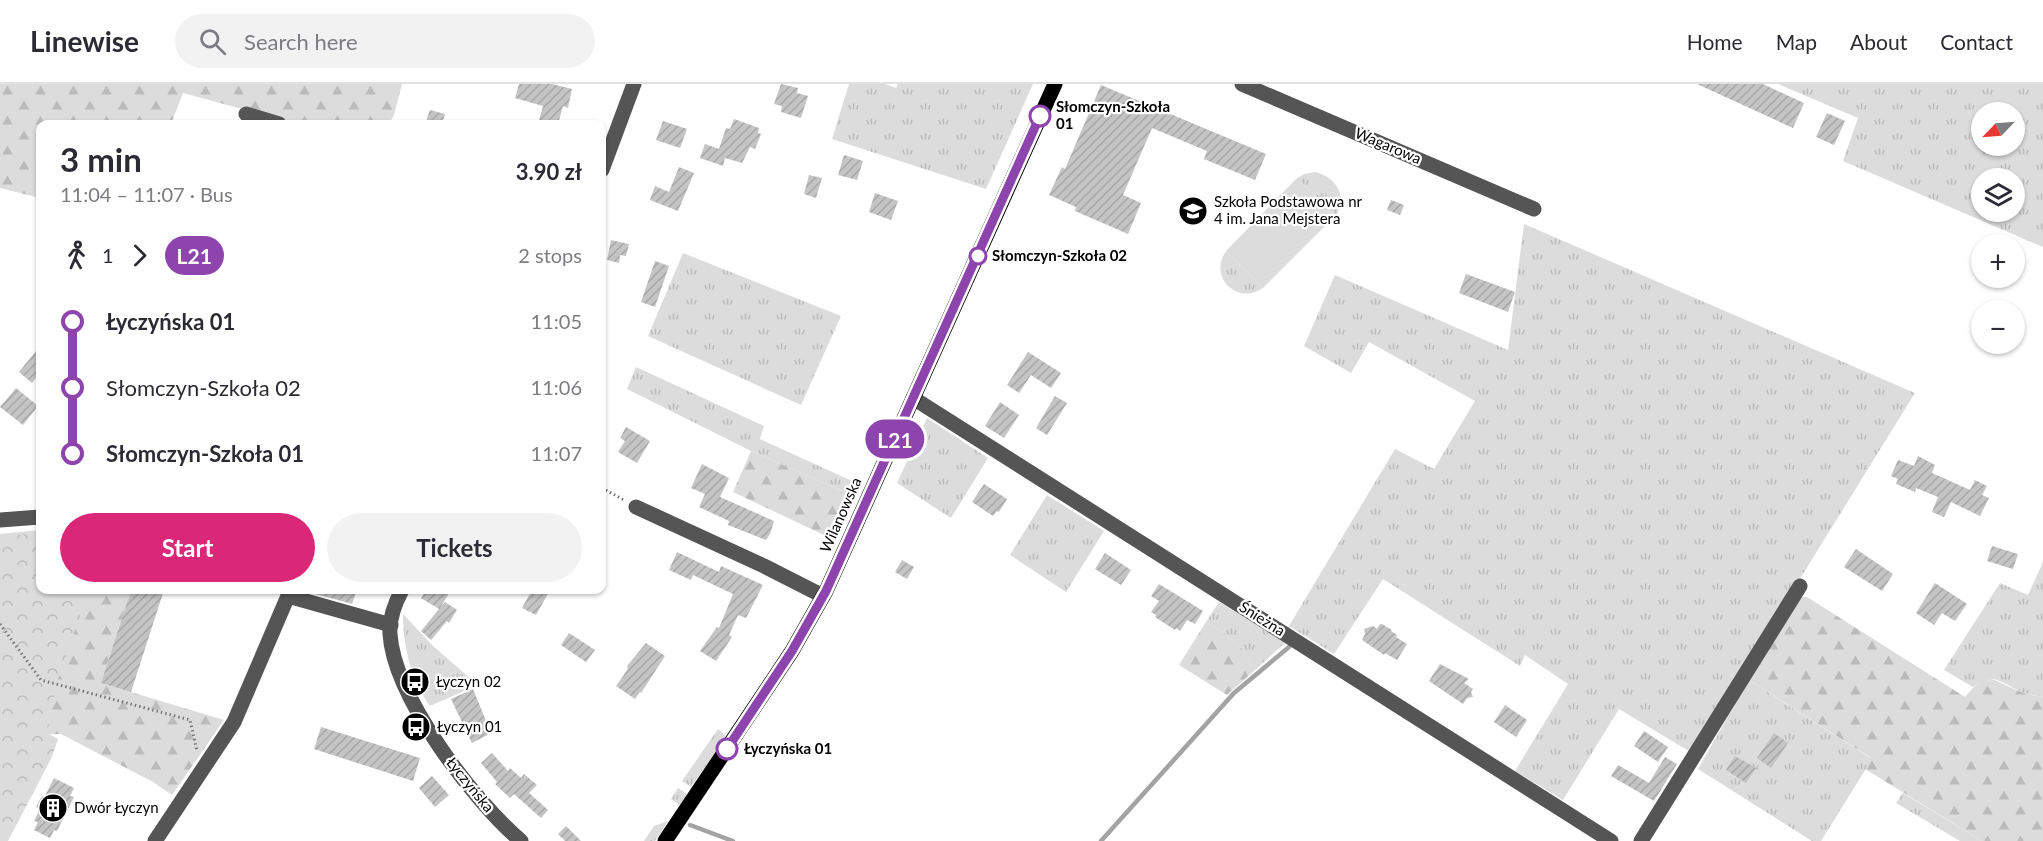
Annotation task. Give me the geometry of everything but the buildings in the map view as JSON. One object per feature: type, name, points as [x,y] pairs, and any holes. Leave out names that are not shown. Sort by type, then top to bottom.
[{"type":"main road","name":"Wilanowska","points":[[665,841],[780,670],[823,596],[1055,84]]},
{"type":"street","points":[[606,159],[634,84]]},
{"type":"street","name":"Wagarowa","points":[[1242,84],[1534,209]]},
{"type":"street","points":[[246,114],[266,120]]},
{"type":"street","name":"Śnieżna","points":[[913,398],[1611,841]]},
{"type":"street","points":[[636,507],[823,596]]},
{"type":"street","points":[[0,520],[36,517]]},
{"type":"street","points":[[1641,841],[1800,586]]},
{"type":"street","name":"Łyczyńska","points":[[400,594],[392,616],[392,649],[405,686],[436,740],[479,799],[521,841]]},
{"type":"street","points":[[155,841],[234,722],[288,596],[391,625]]},
{"type":"path","points":[[606,490],[636,507]]},
{"type":"path","points":[[0,624],[41,680],[190,720],[198,757],[204,766]]},
{"type":"green space","points":[[0,84],[402,84],[391,120],[282,120],[183,93],[173,120],[36,120],[36,197],[0,188]]},
{"type":"green space","points":[[849,84],[885,84],[896,88],[898,84],[1033,84],[986,189],[832,139]]},
{"type":"green space","points":[[1778,84],[2043,84],[2043,247],[2025,239],[2025,234],[2013,234],[1985,222],[2025,222],[2025,168],[1971,168],[1971,216],[1843,161],[1858,118]]},
{"type":"green space","points":[[1315,172],[1329,178],[1338,189],[1341,202],[1335,216],[1297,178]]},
{"type":"green space","points":[[1297,178],[1335,216],[1263,288],[1226,251]]},
{"type":"green space","points":[[1524,224],[1915,393],[1692,753],[1619,709],[1563,800],[1515,771],[1568,684],[1525,655],[1520,666],[1383,579],[1334,654],[1289,626],[1395,449],[1434,469],[1475,401],[1369,342],[1351,373],[1304,346],[1335,275],[1508,350]]},
{"type":"green space","points":[[1226,251],[1263,288],[1253,293],[1244,293],[1228,286],[1221,270],[1221,261]]},
{"type":"green space","points":[[683,253],[841,316],[801,405],[648,336]]},
{"type":"green space","points":[[636,367],[764,426],[760,439],[852,481],[847,493],[751,451],[627,389]]},
{"type":"green space","points":[[927,418],[988,458],[951,518],[897,483]]},
{"type":"green space","points":[[751,451],[847,493],[826,536],[733,492]]},
{"type":"green space","points":[[1047,495],[1104,531],[1066,592],[1010,555]]},
{"type":"green space","points":[[36,530],[36,594],[130,594],[101,683],[224,720],[172,795],[153,782],[61,734],[4,735],[0,738],[0,534]]},
{"type":"green space","points":[[36,533],[36,594],[88,594],[58,679],[47,733],[58,739],[52,757],[8,841],[0,841],[0,537]]},
{"type":"green space","points":[[2043,562],[2043,697],[2023,692],[1992,679],[1980,682],[1973,687],[1944,670],[2000,583],[2028,595]]},
{"type":"green space","points":[[1802,597],[1807,597],[1965,697],[1980,682],[1990,679],[2025,693],[2043,697],[2043,841],[1982,841],[1865,769],[1871,758],[1749,680]]},
{"type":"green space","points":[[1219,602],[1285,643],[1254,671],[1251,662],[1241,648],[1206,622]]},
{"type":"green space","points":[[403,614],[433,646],[472,680],[475,686],[430,706],[423,696],[409,662]]},
{"type":"green space","points":[[1206,622],[1241,648],[1251,662],[1254,671],[1227,695],[1179,665]]},
{"type":"green space","points":[[1749,680],[1872,759],[1821,841],[1812,841],[1698,769]]},
{"type":"green space","points":[[718,729],[726,736],[691,787],[682,781]]},
{"type":"green space","points":[[678,788],[687,794],[680,805],[671,799]]},
{"type":"green space","points":[[1903,793],[1982,841],[1960,841],[1896,803]]},
{"type":"green space","points":[[668,821],[655,841],[644,841],[654,826]]},
{"type":"waterway","points":[[1101,841],[1234,693],[1289,647]]},
{"type":"waterway","points":[[690,825],[733,841]]},
{"type":"bus line","name":"L21","points":[[727,749],[792,651],[826,591],[1040,116]]},
{"type":"place","name":"Słomczyn-Szkoła 01","points":[[1040,116]]},
{"type":"place","name":"Szkoła Podstawowa nr 4 im. Jana Mejstera","points":[[1193,211]]},
{"type":"place","name":"Słomczyn-Szkoła 02","points":[[978,256]]},
{"type":"place","name":"Łyczyn 02","points":[[415,682]]},
{"type":"place","name":"Łyczyn 01","points":[[416,727]]},
{"type":"place","name":"Łyczyńska 01","points":[[727,749]]},
{"type":"place","name":"Dwór Łyczyn","points":[[53,808]]}]
